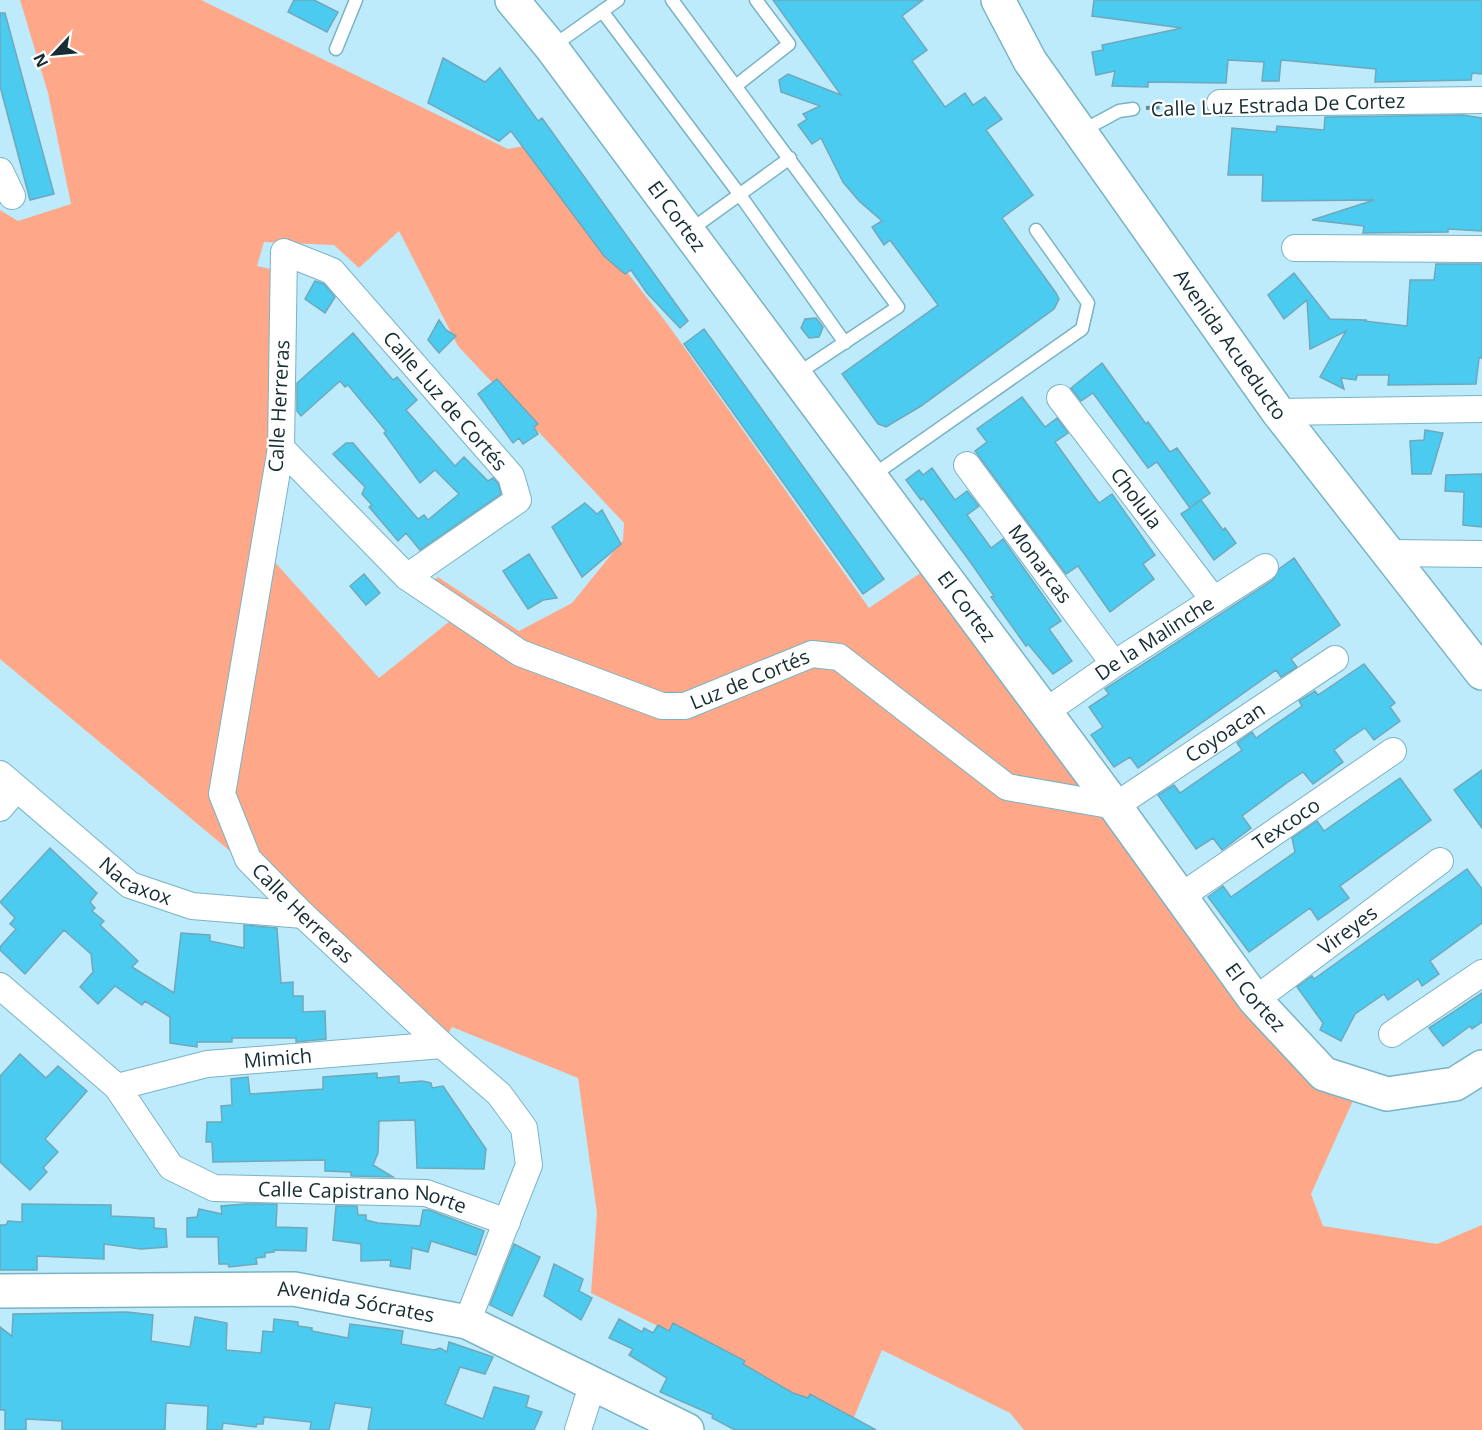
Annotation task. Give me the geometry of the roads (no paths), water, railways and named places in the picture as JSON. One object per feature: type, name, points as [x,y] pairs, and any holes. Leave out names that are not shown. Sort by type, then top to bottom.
[{"type":"street","name":"El Cortez","points":[[512,0],[551,47],[872,477],[1256,1000],[1324,1074],[1387,1094],[1455,1084],[1482,1067]]},
{"type":"street","name":"Avenida Acueducto","points":[[998,0],[1030,62],[1278,412],[1482,673]]},
{"type":"street","name":"Calle Luz Estrada De Cortez","points":[[1220,104],[1482,100]]},
{"type":"street","points":[[0,171],[12,196]]},
{"type":"street","points":[[1295,248],[1482,249]]},
{"type":"street","name":"Calle Herreras","points":[[285,252],[281,448],[222,794],[248,858],[303,915],[442,1045],[499,1094],[524,1128],[529,1165],[467,1322]]},
{"type":"street","name":"Calle Luz de Cortés","points":[[285,252],[332,271],[511,476],[518,500],[407,577]]},
{"type":"street","name":"Cholula","points":[[1060,398],[1213,599]]},
{"type":"street","points":[[1278,412],[1482,409]]},
{"type":"street","name":"Luz de Cortés","points":[[281,448],[407,577],[520,653],[662,706],[685,706],[812,654],[839,657],[1007,787],[1115,806]]},
{"type":"street","name":"Monarcas","points":[[967,465],[1114,664]]},
{"type":"street","points":[[1388,553],[1482,554]]},
{"type":"street","name":"De la Malinche","points":[[1045,712],[1114,664],[1265,567]]},
{"type":"street","name":"Coyoacan","points":[[1115,806],[1335,659]]},
{"type":"street","name":"Texcoco","points":[[1180,897],[1393,752]]},
{"type":"street","points":[[0,808],[8,781]]},
{"type":"street","name":"Nacaxox","points":[[8,781],[130,885],[192,906],[303,915]]},
{"type":"street","name":"Vireyes","points":[[1256,1000],[1440,861]]},
{"type":"street","points":[[1392,1034],[1482,973]]},
{"type":"street","points":[[0,986],[117,1087]]},
{"type":"street","name":"Mimich","points":[[117,1087],[207,1064],[442,1045]]},
{"type":"street","name":"Calle Capistrano Norte","points":[[117,1087],[171,1167],[214,1188],[426,1193],[507,1222]]},
{"type":"street","name":"Avenida Sócrates","points":[[0,1291],[294,1290],[467,1322],[687,1430]]},
{"type":"street","points":[[578,1430],[593,1383]]},
{"type":"lane","points":[[336,50],[356,0]]},
{"type":"lane","points":[[551,47],[618,0]]},
{"type":"lane","points":[[672,0],[898,307],[796,375]]},
{"type":"lane","points":[[737,86],[789,44],[756,0]]},
{"type":"lane","points":[[602,11],[740,195],[845,343]]},
{"type":"lane","name":"Calle Luz Estrada De Cortez","points":[[1080,132],[1119,111],[1133,109]]},
{"type":"lane","points":[[688,232],[790,158]]},
{"type":"lane","points":[[872,477],[1082,329],[1088,303],[1036,230]]}]
